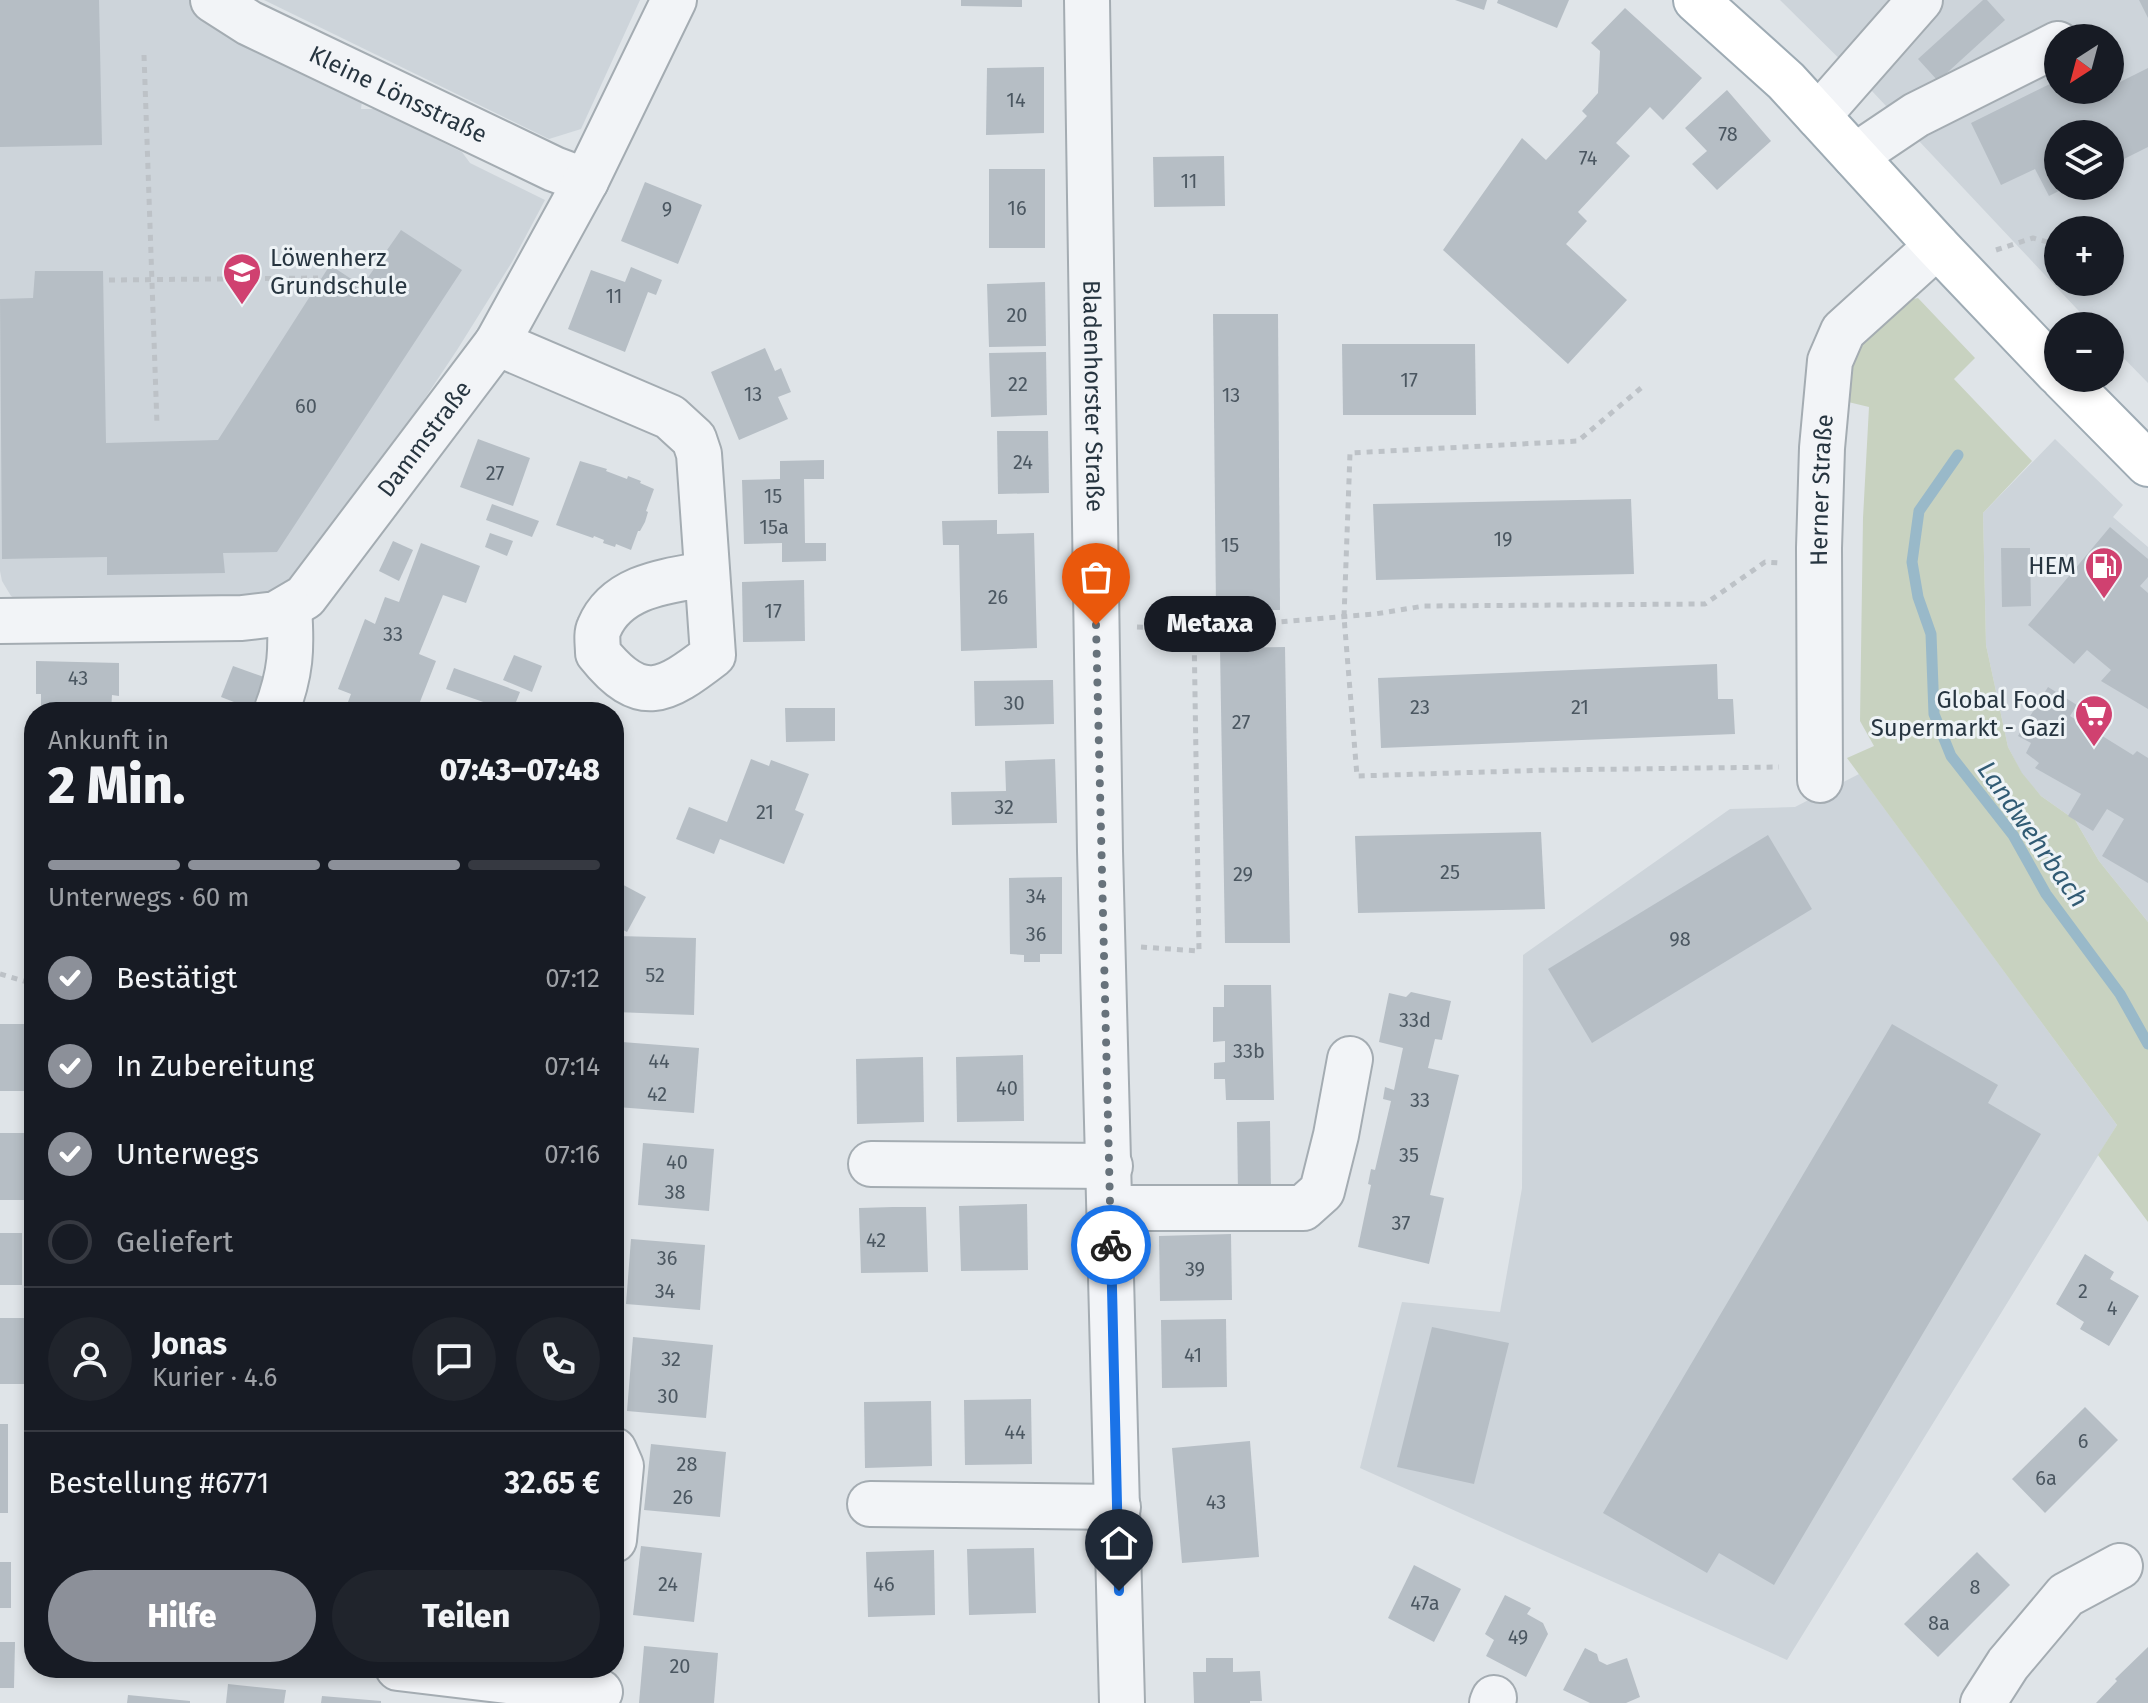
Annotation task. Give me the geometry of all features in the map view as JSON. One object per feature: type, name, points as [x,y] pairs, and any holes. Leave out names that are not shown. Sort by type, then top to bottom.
[{"type":"main road","points":[[1696,0],[1786,81],[2044,358]]},
{"type":"main road","points":[[2077,392],[2148,464]]},
{"type":"street","name":"Kleine Lönsstraße","points":[[213,0],[249,23],[554,169],[586,181]]},
{"type":"street","name":"Dammstraße","points":[[0,621],[242,618],[276,614],[305,597],[497,343],[586,181],[674,0]]},
{"type":"street","name":"Bladenhorster Straße","points":[[1087,0],[1096,625],[1122,1703]]},
{"type":"street","points":[[1818,116],[1920,0]]},
{"type":"street","points":[[1855,156],[1916,115],[2044,51]]},
{"type":"street","name":"Herner Straße","points":[[1820,772],[1819,566],[1822,448],[1830,361],[1843,331],[1945,255]]},
{"type":"street","points":[[497,343],[670,417],[683,426],[694,439],[699,454],[707,574]]},
{"type":"street","points":[[280,702],[292,649],[289,608]]},
{"type":"street","points":[[871,1164],[1303,1208],[1322,1191],[1350,1059]]},
{"type":"street","points":[[870,1504],[1118,1507]]},
{"type":"street","points":[[1983,1703],[2008,1664],[2066,1595],[2120,1566]]},
{"type":"street","points":[[500,1678],[602,1688]]},
{"type":"path","points":[[144,55],[157,425]]},
{"type":"path","points":[[1945,255],[2033,238],[2044,241]]},
{"type":"path","points":[[109,280],[318,278]]},
{"type":"path","points":[[1641,388],[1578,441],[1350,453],[1344,617],[1357,776],[1794,767],[1820,772]]},
{"type":"path","points":[[1096,625],[1194,629],[1344,617],[1424,606],[1705,604],[1765,562],[1819,566]]},
{"type":"path","points":[[1104,945],[1199,951],[1194,629]]},
{"type":"path","points":[[0,974],[24,981]]},
{"type":"shaded area","name":"Löwenherz Grundschule","points":[[0,0],[191,0],[363,92],[361,109],[376,109],[462,152],[470,163],[545,200],[512,262],[457,350],[344,520],[309,570],[270,595],[23,603],[11,596],[2,581]]},
{"type":"shaded area","points":[[264,0],[640,0],[581,129],[549,139]]},
{"type":"shaded area","points":[[1780,0],[2148,0],[2148,383],[2124,358],[2124,312],[2080,312],[2065,296],[2124,296],[2124,216],[2044,216],[2044,274],[1871,90]]},
{"type":"shaded area","points":[[2055,439],[2123,505],[2113,517],[2148,547],[2148,922],[2099,861],[2075,820],[2041,796],[2022,774],[2008,747],[1986,645],[1983,513]]},
{"type":"shaded area","points":[[1859,774],[2117,1125],[1787,1660],[1360,1468],[1402,1302],[1500,1312],[1522,1188],[1523,955],[1730,809],[1795,807]]},
{"type":"green space","points":[[1918,298],[1975,358],[1954,379],[2032,461],[1983,513],[1986,645],[2008,747],[2022,773],[2041,796],[2075,820],[2099,861],[2148,922],[2148,1222],[2098,1155],[2117,1125],[1847,758],[1874,746],[1860,721],[1863,518],[1869,407],[1844,401],[1845,384],[1858,347],[1905,301]]},
{"type":"building","points":[[0,0],[99,0],[102,145],[0,147]]},
{"type":"building","points":[[961,0],[1022,0],[1022,7],[961,6]]},
{"type":"building","points":[[1455,0],[1487,0],[1484,10]]},
{"type":"building","points":[[1498,0],[1569,0],[1557,28],[1497,3]]},
{"type":"building","points":[[1983,0],[1987,0],[2005,20],[1938,81],[1918,59]]},
{"type":"building","points":[[2139,0],[2148,0],[2148,18]]},
{"type":"building","points":[[1625,8],[1702,78],[1663,120],[1650,107],[1616,143],[1630,156],[1578,212],[1587,221],[1566,244],[1627,300],[1568,364],[1443,250],[1522,138],[1546,160],[1587,116],[1582,111],[1598,93],[1600,51],[1591,43]]},
{"type":"building","points":[[1044,67],[1044,133],[986,135],[987,68]]},
{"type":"building","points":[[2148,68],[2148,147],[2124,159],[2124,120],[2044,120],[2044,186],[2035,169],[2001,185],[1971,123],[2044,87],[2044,104],[2124,104],[2124,80]]},
{"type":"building","points":[[1727,90],[1771,141],[1717,190],[1692,164],[1707,151],[1685,128]]},
{"type":"building","points":[[1224,156],[1225,206],[1154,207],[1153,157]]},
{"type":"building","points":[[989,169],[1045,169],[1045,248],[989,248]]},
{"type":"building","points":[[645,182],[702,205],[678,264],[621,241]]},
{"type":"building","points":[[401,230],[462,270],[277,552],[223,553],[225,573],[107,575],[107,557],[2,559],[0,299],[33,298],[35,271],[103,271],[106,443],[218,440],[330,265],[362,286]]},
{"type":"building","points":[[631,267],[662,280],[656,295],[648,292],[625,352],[568,329],[591,270],[625,282]]},
{"type":"building","points":[[1045,282],[1046,346],[989,347],[987,284]]},
{"type":"building","points":[[1213,314],[1278,314],[1280,610],[1216,610]]},
{"type":"building","points":[[1342,344],[1475,344],[1476,415],[1343,415]]},
{"type":"building","points":[[765,348],[775,371],[781,368],[791,392],[778,397],[788,419],[739,440],[711,372]]},
{"type":"building","points":[[1046,352],[1047,415],[991,417],[989,353]]},
{"type":"building","points":[[997,431],[1048,431],[1049,493],[998,494]]},
{"type":"building","points":[[478,439],[530,458],[513,506],[460,487]]},
{"type":"building","points":[[824,460],[824,479],[804,479],[805,543],[826,543],[826,561],[782,562],[782,543],[744,544],[742,480],[780,479],[780,461]]},
{"type":"building","points":[[580,461],[627,479],[628,476],[654,489],[645,522],[631,550],[556,525]]},
{"type":"building","points":[[1631,499],[1634,574],[1376,580],[1373,504]]},
{"type":"building","points":[[492,504],[539,521],[532,537],[486,520]]},
{"type":"building","points":[[997,520],[997,534],[1034,533],[1037,648],[961,651],[959,545],[943,545],[942,521]]},
{"type":"building","points":[[2110,527],[2148,559],[2148,577],[2140,586],[2148,593],[2148,709],[2101,681],[2111,670],[2087,650],[2074,664],[2028,625]]},
{"type":"building","points":[[490,533],[513,541],[507,556],[485,547]]},
{"type":"building","points":[[393,541],[413,550],[399,581],[379,571]]},
{"type":"building","points":[[421,543],[480,566],[466,603],[443,595],[419,654],[436,661],[420,702],[348,702],[351,694],[338,689],[365,619],[375,624],[385,597],[399,602]]},
{"type":"building","points":[[2001,548],[2030,548],[2031,606],[2002,607]]},
{"type":"building","points":[[804,580],[805,641],[743,642],[742,582]]},
{"type":"building","points":[[1285,647],[1290,943],[1225,943],[1220,648]]},
{"type":"building","points":[[514,655],[542,666],[532,692],[503,680]]},
{"type":"building","points":[[36,661],[119,663],[119,696],[112,695],[112,702],[41,702],[41,694],[36,694]]},
{"type":"building","points":[[1717,664],[1718,699],[1733,699],[1735,734],[1381,748],[1378,678]]},
{"type":"building","points":[[233,666],[264,677],[255,702],[234,702],[221,697]]},
{"type":"building","points":[[454,668],[520,692],[516,702],[483,702],[446,689]]},
{"type":"building","points":[[1053,680],[1054,724],[975,726],[974,681]]},
{"type":"building","points":[[2048,687],[2077,705],[2070,716],[2133,755],[2137,751],[2148,758],[2148,883],[2102,856],[2124,819],[2107,809],[2093,831],[2068,816],[2081,794],[2035,768],[2039,763],[2026,753],[2031,743],[2018,736]]},
{"type":"building","points":[[785,708],[835,708],[835,741],[786,742]]},
{"type":"building","points":[[751,759],[769,766],[771,760],[809,774],[795,810],[804,814],[784,864],[720,839],[714,854],[676,839],[689,807],[727,822]]},
{"type":"building","points":[[1055,759],[1057,823],[952,825],[951,792],[1006,791],[1005,761]]},
{"type":"building","points":[[1541,832],[1545,909],[1358,913],[1355,836]]},
{"type":"building","points":[[1768,835],[1812,909],[1592,1043],[1548,969]]},
{"type":"building","points":[[1062,877],[1062,954],[1040,954],[1040,962],[1024,962],[1024,955],[1010,954],[1009,878]]},
{"type":"building","points":[[624,885],[646,897],[627,932],[624,930]]},
{"type":"building","points":[[624,936],[696,938],[694,1015],[624,1012]]},
{"type":"building","points":[[1224,985],[1271,985],[1274,1100],[1226,1100],[1225,1079],[1214,1079],[1214,1063],[1225,1062],[1225,1041],[1213,1042],[1213,1007],[1224,1007]]},
{"type":"building","points":[[1411,992],[1451,1001],[1442,1040],[1435,1039],[1428,1068],[1459,1075],[1430,1195],[1444,1198],[1429,1264],[1358,1247],[1371,1185],[1368,1184],[1371,1169],[1375,1170],[1391,1101],[1383,1099],[1385,1087],[1394,1090],[1403,1048],[1379,1042],[1389,993],[1406,997]]},
{"type":"building","points":[[0,1024],[24,1024],[24,1091],[0,1091]]},
{"type":"building","points":[[1892,1024],[1998,1085],[1988,1103],[2041,1134],[1774,1585],[1719,1553],[1707,1573],[1603,1513]]},
{"type":"building","points":[[624,1042],[699,1048],[694,1113],[624,1108]]},
{"type":"building","points":[[1023,1055],[1024,1121],[957,1122],[956,1057]]},
{"type":"building","points":[[923,1057],[924,1122],[857,1124],[856,1059]]},
{"type":"building","points":[[1270,1121],[1271,1194],[1238,1194],[1237,1122]]},
{"type":"building","points":[[0,1133],[24,1133],[24,1200],[0,1200]]},
{"type":"building","points":[[643,1143],[714,1149],[709,1211],[638,1205]]},
{"type":"building","points":[[1027,1204],[1028,1270],[961,1271],[959,1206]]},
{"type":"building","points":[[926,1207],[928,1272],[861,1273],[859,1208]]},
{"type":"building","points":[[0,1233],[22,1233],[22,1285],[0,1285]]},
{"type":"building","points":[[1231,1234],[1232,1300],[1160,1301],[1159,1236]]},
{"type":"building","points":[[631,1239],[705,1245],[700,1310],[626,1304]]},
{"type":"building","points":[[2085,1254],[2114,1272],[2110,1279],[2139,1296],[2109,1346],[2080,1329],[2084,1322],[2056,1304]]},
{"type":"building","points":[[0,1318],[24,1318],[24,1384],[0,1384]]},
{"type":"building","points":[[1226,1319],[1227,1387],[1162,1388],[1161,1320]]},
{"type":"building","points":[[1432,1327],[1509,1343],[1474,1484],[1397,1467]]},
{"type":"building","points":[[633,1337],[713,1345],[706,1418],[627,1411]]},
{"type":"building","points":[[1031,1399],[1032,1464],[965,1465],[964,1400]]},
{"type":"building","points":[[931,1401],[932,1466],[865,1468],[864,1402]]},
{"type":"building","points":[[2085,1407],[2118,1440],[2045,1513],[2012,1479]]},
{"type":"building","points":[[0,1424],[8,1424],[8,1513],[0,1513]]},
{"type":"building","points":[[1250,1441],[1259,1557],[1182,1563],[1172,1448]]},
{"type":"building","points":[[651,1444],[726,1452],[720,1517],[644,1510]]},
{"type":"building","points":[[641,1546],[702,1553],[694,1622],[633,1615]]},
{"type":"building","points":[[1034,1548],[1036,1613],[969,1615],[967,1549]]},
{"type":"building","points":[[934,1550],[935,1615],[868,1617],[866,1552]]},
{"type":"building","points":[[1977,1552],[2010,1585],[1938,1657],[1904,1624]]},
{"type":"building","points":[[0,1562],[11,1562],[11,1608],[0,1608]]},
{"type":"building","points":[[1414,1565],[1461,1589],[1434,1642],[1388,1618]]},
{"type":"building","points":[[1505,1595],[1531,1608],[1527,1614],[1543,1623],[1548,1634],[1526,1677],[1486,1656],[1494,1640],[1485,1634]]},
{"type":"building","points":[[0,1642],[15,1642],[14,1688],[0,1688]]},
{"type":"building","points":[[644,1646],[718,1653],[714,1703],[639,1703]]},
{"type":"building","points":[[2148,1647],[2148,1703],[2096,1703],[2117,1681],[2115,1679]]},
{"type":"building","points":[[1585,1648],[1597,1654],[1599,1661],[1607,1665],[1627,1658],[1640,1697],[1626,1703],[1590,1703],[1563,1690]]},
{"type":"building","points":[[1206,1658],[1233,1658],[1233,1672],[1260,1671],[1262,1701],[1194,1703],[1193,1672],[1206,1672]]},
{"type":"building","points":[[228,1684],[286,1690],[284,1703],[226,1703]]},
{"type":"building","points":[[128,1695],[190,1701],[190,1703],[127,1703]]},
{"type":"building","points":[[322,1696],[381,1701],[381,1703],[321,1703]]},
{"type":"waterway","name":"Landwehrbach","points":[[1958,455],[1919,511],[1912,562],[1918,597],[1931,634],[1934,714],[1951,756],[2013,835],[2046,894],[2120,994],[2148,1044]]},
{"type":"way so far","points":[[1096,625],[1111,1245]]},
{"type":"place","name":"Löwenherz Grundschule","points":[[242,306]]},
{"type":"place","name":"HEM","points":[[2104,600]]},
{"type":"place","name":"Metaxa","points":[[1096,625]]},
{"type":"place","name":"Global Food Supermarkt - Gazi","points":[[2094,748]]},
{"type":"route","points":[[1111,1245],[1119,1591]]}]
